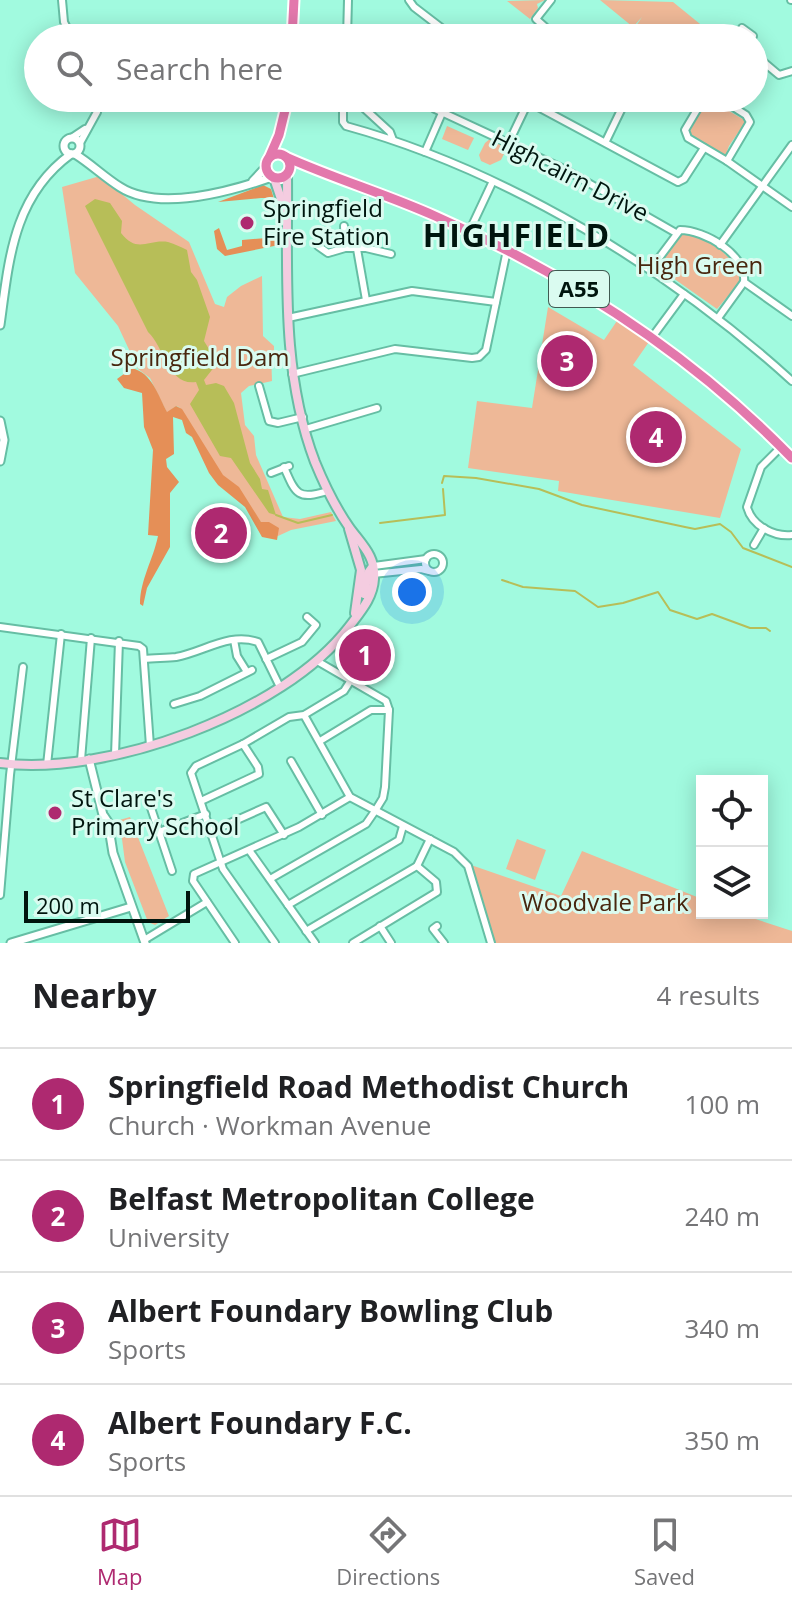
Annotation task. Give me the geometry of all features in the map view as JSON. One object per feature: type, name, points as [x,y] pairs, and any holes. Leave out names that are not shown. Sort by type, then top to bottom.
[{"type":"highway","points":[[293,24],[294,0]]},
{"type":"highway","points":[[285,112],[267,163],[273,177],[305,166]]},
{"type":"highway","points":[[279,135],[290,164],[288,173]]},
{"type":"highway","points":[[267,163],[276,154],[285,156]]},
{"type":"highway","name":"A55","points":[[285,156],[469,232],[588,294],[653,336],[726,394],[792,458]]},
{"type":"main road","points":[[0,763],[47,765],[115,755],[200,729],[280,687],[317,661],[350,625],[370,597],[370,554],[328,491],[314,460],[292,374],[288,318],[288,173]]},
{"type":"main road","points":[[273,177],[287,214]]},
{"type":"main road","points":[[349,526],[369,571],[350,625]]},
{"type":"street","points":[[62,0],[65,24]]},
{"type":"street","points":[[347,24],[348,0]]},
{"type":"street","points":[[409,0],[436,24]]},
{"type":"street","points":[[542,24],[536,19],[551,0]]},
{"type":"street","points":[[768,66],[779,75],[792,71]]},
{"type":"street","points":[[0,325],[14,233],[22,212],[56,165],[74,148],[97,112]]},
{"type":"street","points":[[343,112],[344,125],[425,152],[568,220],[650,270],[718,318],[792,381]]},
{"type":"street","points":[[366,112],[390,132],[393,140]]},
{"type":"street","points":[[509,142],[524,112]]},
{"type":"street","points":[[552,112],[680,182],[704,148]]},
{"type":"street","points":[[606,141],[618,112]]},
{"type":"street","points":[[697,112],[685,134],[792,207]]},
{"type":"street","points":[[727,161],[750,122],[741,112]]},
{"type":"street","points":[[425,152],[442,113]]},
{"type":"street","name":"Highcairn Drive","points":[[442,113],[509,142],[624,201],[676,233]]},
{"type":"street","points":[[720,245],[792,145]]},
{"type":"street","points":[[74,148],[120,188],[152,198],[211,193],[273,177]]},
{"type":"street","points":[[253,181],[267,163]]},
{"type":"street","points":[[469,232],[492,183]]},
{"type":"street","points":[[344,226],[345,248]]},
{"type":"street","points":[[650,270],[676,233],[684,229],[720,245],[735,258],[745,275],[744,282],[718,318]]},
{"type":"street","points":[[318,246],[328,253],[345,248],[392,254]]},
{"type":"street","points":[[357,249],[366,300]]},
{"type":"street","points":[[292,374],[395,349],[476,358],[486,350],[507,250]]},
{"type":"street","points":[[744,282],[792,316]]},
{"type":"street","points":[[288,318],[412,291],[496,302]]},
{"type":"street","points":[[653,336],[684,294]]},
{"type":"street","points":[[259,386],[269,421],[278,423],[303,417]]},
{"type":"street","points":[[250,398],[261,396]]},
{"type":"street","points":[[306,429],[377,408]]},
{"type":"street","points":[[0,421],[4,440],[0,461]]},
{"type":"street","points":[[781,447],[761,467],[748,500],[749,514],[764,528],[778,535],[792,535]]},
{"type":"street","points":[[271,473],[286,466],[293,488],[303,496],[328,491]]},
{"type":"street","points":[[754,545],[764,528]]},
{"type":"street","points":[[436,554],[444,562],[438,572],[421,569],[369,571],[436,554]]},
{"type":"street","points":[[426,559],[425,565],[429,571]]},
{"type":"street","points":[[266,659],[302,642],[316,625],[307,617]]},
{"type":"street","points":[[0,627],[119,641],[143,649],[150,746]]},
{"type":"street","points":[[47,765],[61,634]]},
{"type":"street","points":[[91,638],[85,760],[108,822],[107,829],[144,942],[207,902]]},
{"type":"street","points":[[144,659],[177,656],[234,640],[249,639],[258,642],[280,687]]},
{"type":"street","points":[[174,704],[200,696],[249,671],[237,656],[234,640]]},
{"type":"street","points":[[115,755],[119,641]]},
{"type":"street","points":[[270,879],[366,824],[383,798],[389,710],[386,701],[317,661]]},
{"type":"street","points":[[0,895],[23,667]]},
{"type":"street","points":[[275,943],[221,862],[191,773],[196,766],[243,744],[289,717],[304,715],[344,691],[351,680]]},
{"type":"street","points":[[8,698],[19,699]]},
{"type":"street","points":[[320,741],[371,710],[389,710]]},
{"type":"street","points":[[304,715],[350,797],[454,852],[468,866],[491,943]]},
{"type":"street","points":[[201,801],[259,774],[258,767],[243,744]]},
{"type":"street","points":[[285,772],[293,764],[322,815]]},
{"type":"street","points":[[235,943],[193,881],[194,874],[284,835],[350,797]]},
{"type":"street","points":[[148,799],[171,868],[160,868]]},
{"type":"street","points":[[212,831],[266,807],[284,835]]},
{"type":"street","points":[[159,832],[206,814]]},
{"type":"street","points":[[288,905],[399,840],[403,826]]},
{"type":"street","points":[[306,931],[417,866],[430,839]]},
{"type":"street","points":[[249,850],[315,943]]},
{"type":"street","points":[[353,942],[437,892],[436,882],[417,866]]},
{"type":"street","points":[[11,943],[131,907]]},
{"type":"street","points":[[380,926],[391,943]]},
{"type":"street","points":[[437,926],[433,929],[444,943]]},
{"type":"green space","points":[[545,0],[537,4],[538,8],[530,19],[507,1]]},
{"type":"green space","points":[[600,0],[673,2],[700,24],[637,24],[642,17],[636,24],[629,24]]},
{"type":"green space","points":[[700,112],[731,112],[746,121],[726,154],[722,155],[689,133]]},
{"type":"green space","points":[[447,126],[474,138],[468,150],[442,139]]},
{"type":"green space","points":[[491,138],[508,146],[501,160],[490,165],[481,161],[479,155]]},
{"type":"green space","name":"Springfield Dam","points":[[100,176],[135,205],[189,242],[215,304],[224,307],[227,297],[262,276],[263,336],[274,346],[271,352],[272,381],[249,386],[241,393],[245,425],[254,436],[256,455],[283,517],[300,519],[331,512],[336,521],[291,530],[278,536],[266,530],[246,500],[223,477],[179,407],[167,413],[150,378],[138,369],[118,326],[75,273],[62,187]]},
{"type":"green space","name":"High Green","points":[[680,232],[699,236],[716,246],[741,276],[739,283],[717,309],[656,266]]},
{"type":"green space","points":[[548,307],[604,340],[621,315],[653,336],[633,365],[741,449],[720,518],[558,491],[559,481],[468,468],[477,401],[532,408]]},
{"type":"green space","points":[[130,817],[169,916],[155,925],[148,922],[125,862],[116,821]]},
{"type":"green space","points":[[517,839],[546,850],[535,880],[506,869]]},
{"type":"green space","name":"Woodvale Park","points":[[582,851],[696,897],[696,919],[755,919],[792,931],[792,943],[495,943],[471,865],[561,896]]},
{"type":"shaded area","points":[[263,185],[271,189],[275,202],[269,203],[267,198],[261,198],[218,202]]},
{"type":"shaded area","name":"Springfield Dam","points":[[95,199],[110,203],[122,221],[121,233],[132,243],[168,242],[187,250],[191,272],[197,280],[210,317],[204,341],[215,366],[204,380],[206,385],[216,383],[224,386],[234,403],[250,463],[262,489],[268,490],[276,515],[269,513],[231,458],[220,456],[190,404],[199,390],[196,382],[187,382],[173,372],[148,332],[85,206]]},
{"type":"shaded area","points":[[219,228],[227,250],[242,246],[242,240],[279,237],[279,245],[225,256],[217,249],[214,231]]},
{"type":"shaded area","points":[[132,368],[149,380],[167,412],[176,406],[182,409],[223,475],[239,487],[261,522],[269,522],[279,528],[277,540],[262,537],[245,507],[218,485],[209,473],[182,420],[173,417],[174,454],[166,459],[167,467],[179,482],[170,493],[170,547],[147,588],[143,606],[140,604],[142,587],[158,536],[148,535],[153,450],[144,427],[142,393],[124,388],[117,379]]},
{"type":"waterway","points":[[442,483],[444,476],[476,478],[539,489],[582,505],[695,529],[720,524],[731,532],[743,548],[792,567]]},
{"type":"waterway","points":[[380,523],[445,515],[443,489]]},
{"type":"waterway","points":[[276,515],[298,523],[332,515]]},
{"type":"waterway","points":[[502,580],[523,587],[575,591],[598,607],[658,592],[670,610],[697,619],[712,614],[750,628],[770,631]]},
{"type":"place","name":"Springfield Fire Station","points":[[247,223]]},
{"type":"place","name":"Albert Foundary Bowling Club","points":[[567,361]]},
{"type":"place","name":"Albert Foundary F.C.","points":[[656,437]]},
{"type":"place","name":"Belfast Metropolitan College","points":[[221,533]]},
{"type":"place","name":"Springfield Road Methodist Church","points":[[365,655]]},
{"type":"place","name":"St Clare's Primary School","points":[[55,813]]},
{"type":"district","name":"HIGHFIELD","points":[[517,236]]}]
